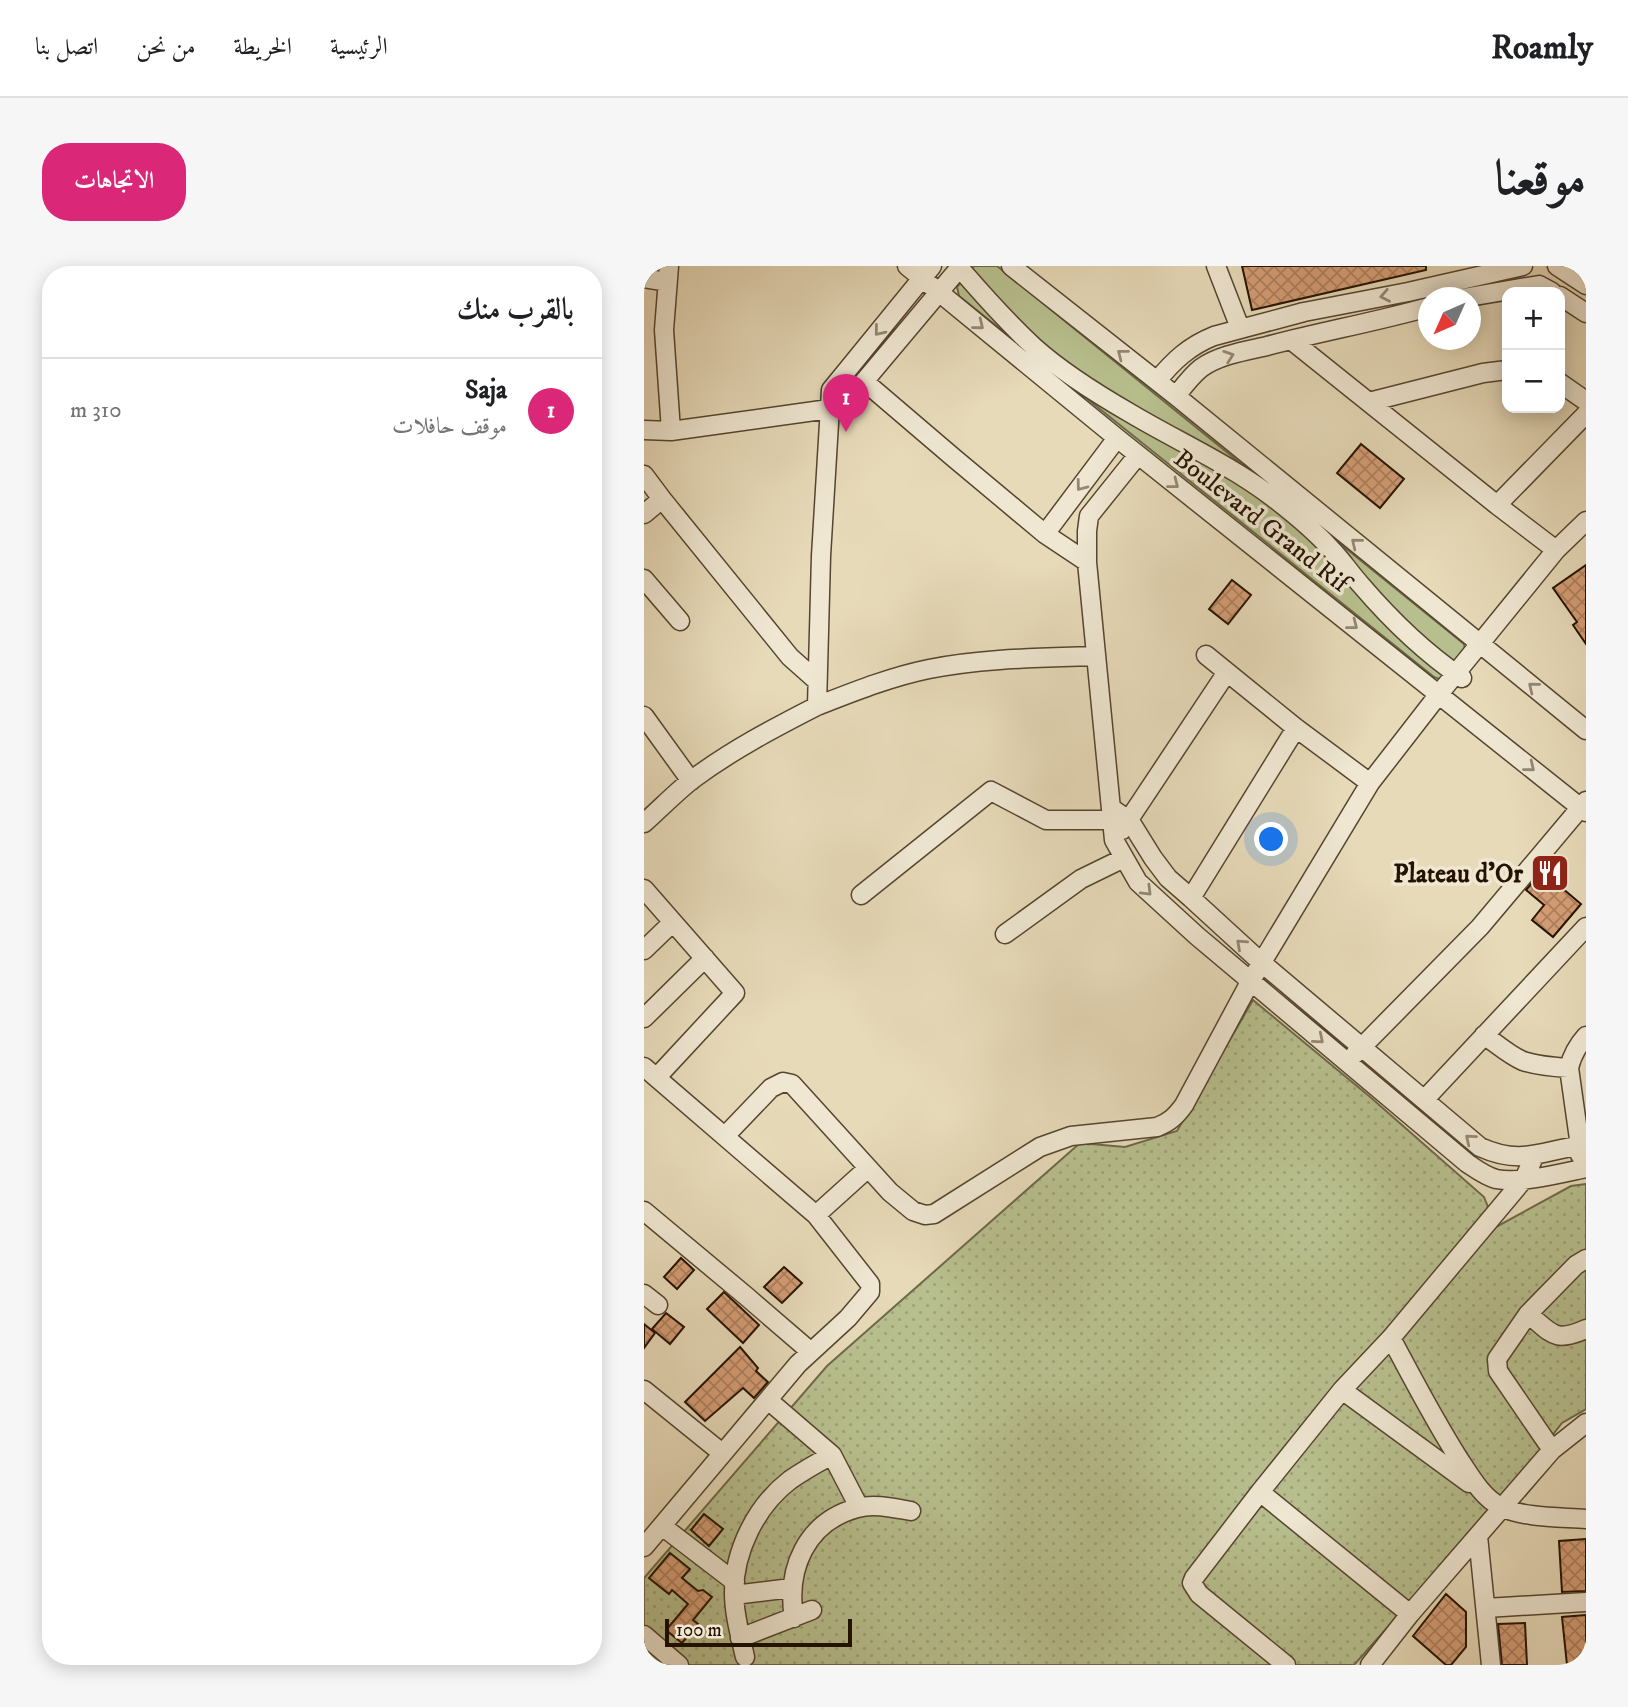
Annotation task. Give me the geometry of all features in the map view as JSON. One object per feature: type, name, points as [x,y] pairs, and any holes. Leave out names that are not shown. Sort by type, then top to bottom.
[{"type":"street","name":"Boulevard Grand Rif","points":[[907,266],[927,272],[940,293],[1117,438],[1584,807]]},
{"type":"street","name":"Boulevard Grand Rif","points":[[1011,266],[1176,396],[1586,730]]},
{"type":"street","points":[[1216,266],[1240,328]]},
{"type":"street","points":[[1157,381],[1184,351],[1207,338],[1304,313],[1523,266]]},
{"type":"street","points":[[1545,287],[1550,266]]},
{"type":"street","points":[[1557,266],[1586,285]]},
{"type":"street","points":[[644,430],[671,431],[829,409],[846,403],[960,267],[1002,315],[1036,348],[1079,381],[1129,413],[1238,473],[1279,503],[1331,549],[1391,619],[1459,675]]},
{"type":"street","points":[[817,706],[821,556],[831,390],[927,272]]},
{"type":"street","points":[[644,278],[668,274],[664,330],[671,431]]},
{"type":"street","points":[[1481,296],[1502,293]]},
{"type":"street","points":[[1565,299],[1586,313]]},
{"type":"street","points":[[1176,396],[1201,368],[1234,354],[1418,310]]},
{"type":"street","points":[[1291,340],[1556,550]]},
{"type":"street","points":[[1369,402],[1502,371]]},
{"type":"street","points":[[865,382],[1045,534],[1087,562]]},
{"type":"street","points":[[1565,386],[1586,401]]},
{"type":"street","points":[[1497,505],[1586,414]]},
{"type":"street","points":[[644,442],[671,431]]},
{"type":"street","points":[[1045,534],[1117,438]]},
{"type":"street","points":[[1138,455],[1088,516],[1087,531],[1087,562],[1096,656],[1117,816],[1114,841],[1138,882],[1250,982],[1482,1174],[1498,1179],[1524,1179],[1582,1169],[1583,1146],[1569,1068],[1577,1046],[1586,1036]]},
{"type":"street","points":[[644,475],[790,657],[817,681]]},
{"type":"street","points":[[644,514],[662,499]]},
{"type":"street","points":[[725,1136],[771,1088],[783,1082],[792,1084],[890,1192],[913,1211],[934,1214],[1040,1147],[1071,1136],[1157,1127],[1167,1123],[1184,1105],[1250,982],[1370,783],[1439,694],[1459,675],[1480,644],[1556,550],[1586,521]]},
{"type":"street","points":[[644,579],[680,621]]},
{"type":"street","points":[[1206,655],[1296,728],[1370,783]]},
{"type":"street","points":[[644,823],[691,780],[727,755],[817,706],[868,686],[929,669],[994,660],[1096,656]]},
{"type":"street","points":[[861,895],[991,791],[1046,820],[1117,816],[1227,672]]},
{"type":"street","points":[[644,716],[691,780]]},
{"type":"street","points":[[1191,898],[1296,728]]},
{"type":"street","points":[[1347,1063],[1480,927],[1584,807]]},
{"type":"street","points":[[1117,816],[1168,878],[1262,963],[1480,1147],[1506,1156],[1534,1157],[1583,1146]]},
{"type":"street","points":[[1005,934],[1081,880],[1124,858]]},
{"type":"street","points":[[644,889],[735,993],[650,1072],[816,1216],[871,1288],[867,1297],[848,1318],[798,1364],[644,1547]]},
{"type":"street","points":[[644,950],[673,922]]},
{"type":"street","points":[[1424,1100],[1582,939]]},
{"type":"street","points":[[644,1018],[705,958]]},
{"type":"street","points":[[1485,1035],[1508,1053],[1524,1061],[1569,1068]]},
{"type":"street","points":[[1286,1665],[1199,1594],[1192,1583],[1194,1578],[1342,1390],[1391,1338],[1524,1179],[1534,1157]]},
{"type":"street","points":[[816,1216],[867,1169]]},
{"type":"street","points":[[644,1211],[811,1352]]},
{"type":"street","points":[[1552,1450],[1498,1371],[1497,1359],[1528,1314],[1576,1265],[1586,1259]]},
{"type":"street","points":[[1528,1314],[1556,1336],[1566,1337],[1586,1329]]},
{"type":"street","points":[[1391,1338],[1439,1429],[1481,1492]]},
{"type":"street","points":[[644,1390],[722,1453]]},
{"type":"street","points":[[1342,1390],[1502,1507],[1542,1516],[1586,1519]]},
{"type":"street","points":[[768,1400],[832,1455],[859,1507]]},
{"type":"street","points":[[1370,1665],[1410,1614],[1552,1450],[1586,1423]]},
{"type":"street","points":[[745,1657],[736,1615],[734,1588],[739,1557],[751,1526],[770,1499],[788,1482],[832,1455]]},
{"type":"street","points":[[1260,1492],[1410,1614]]},
{"type":"street","points":[[794,1618],[791,1588],[799,1557],[821,1528],[839,1515],[859,1507],[911,1511]]},
{"type":"street","points":[[662,1526],[734,1588],[791,1588]]},
{"type":"street","points":[[1478,1536],[1491,1665]]},
{"type":"street","points":[[1486,1608],[1586,1602]]},
{"type":"street","points":[[740,1638],[812,1610]]},
{"type":"street","points":[[644,1635],[677,1664]]},
{"type":"green space","points":[[974,266],[997,266],[1464,644],[1465,649],[1444,677],[1434,677],[959,296],[957,287]]},
{"type":"green space","points":[[1253,1000],[1369,1096],[1484,1197],[1496,1227],[1571,1186],[1586,1184],[1586,1409],[1562,1423],[1508,1492],[1354,1665],[644,1665],[644,1578],[827,1366],[1080,1143],[1125,1147],[1177,1131]]},
{"type":"building","points":[[1242,266],[1426,266],[1426,270],[1252,310]]},
{"type":"building","points":[[1361,444],[1404,479],[1380,508],[1337,473]]},
{"type":"building","points":[[1586,565],[1586,644],[1573,625],[1577,622],[1553,588]]},
{"type":"building","points":[[1232,580],[1251,595],[1228,624],[1209,609]]},
{"type":"building","points":[[1542,871],[1581,904],[1553,937],[1532,920],[1544,905],[1526,890]]},
{"type":"building","points":[[681,1258],[694,1270],[677,1289],[664,1277]]},
{"type":"building","points":[[784,1267],[802,1283],[782,1303],[764,1287]]},
{"type":"building","points":[[724,1292],[759,1325],[743,1343],[707,1309]]},
{"type":"building","points":[[666,1313],[684,1327],[670,1344],[652,1329]]},
{"type":"building","points":[[644,1324],[655,1333],[644,1348]]},
{"type":"building","points":[[740,1347],[758,1368],[756,1371],[768,1382],[754,1398],[743,1388],[705,1421],[685,1402]]},
{"type":"building","points":[[704,1514],[723,1529],[709,1546],[691,1530]]},
{"type":"building","points":[[1586,1539],[1586,1591],[1562,1592],[1559,1541]]},
{"type":"building","points":[[670,1553],[690,1569],[682,1578],[698,1591],[703,1590],[712,1597],[693,1620],[698,1624],[682,1643],[666,1630],[688,1604],[672,1590],[669,1594],[649,1578]]},
{"type":"building","points":[[1446,1594],[1466,1612],[1466,1647],[1451,1665],[1446,1665],[1413,1636]]},
{"type":"building","points":[[1586,1615],[1586,1664],[1567,1665],[1562,1617]]},
{"type":"building","points":[[1525,1623],[1527,1665],[1502,1665],[1498,1624]]},
{"type":"place","name":"Saja","points":[[846,432]]},
{"type":"place","name":"Plateau d'Or","points":[[1550,873]]}]
